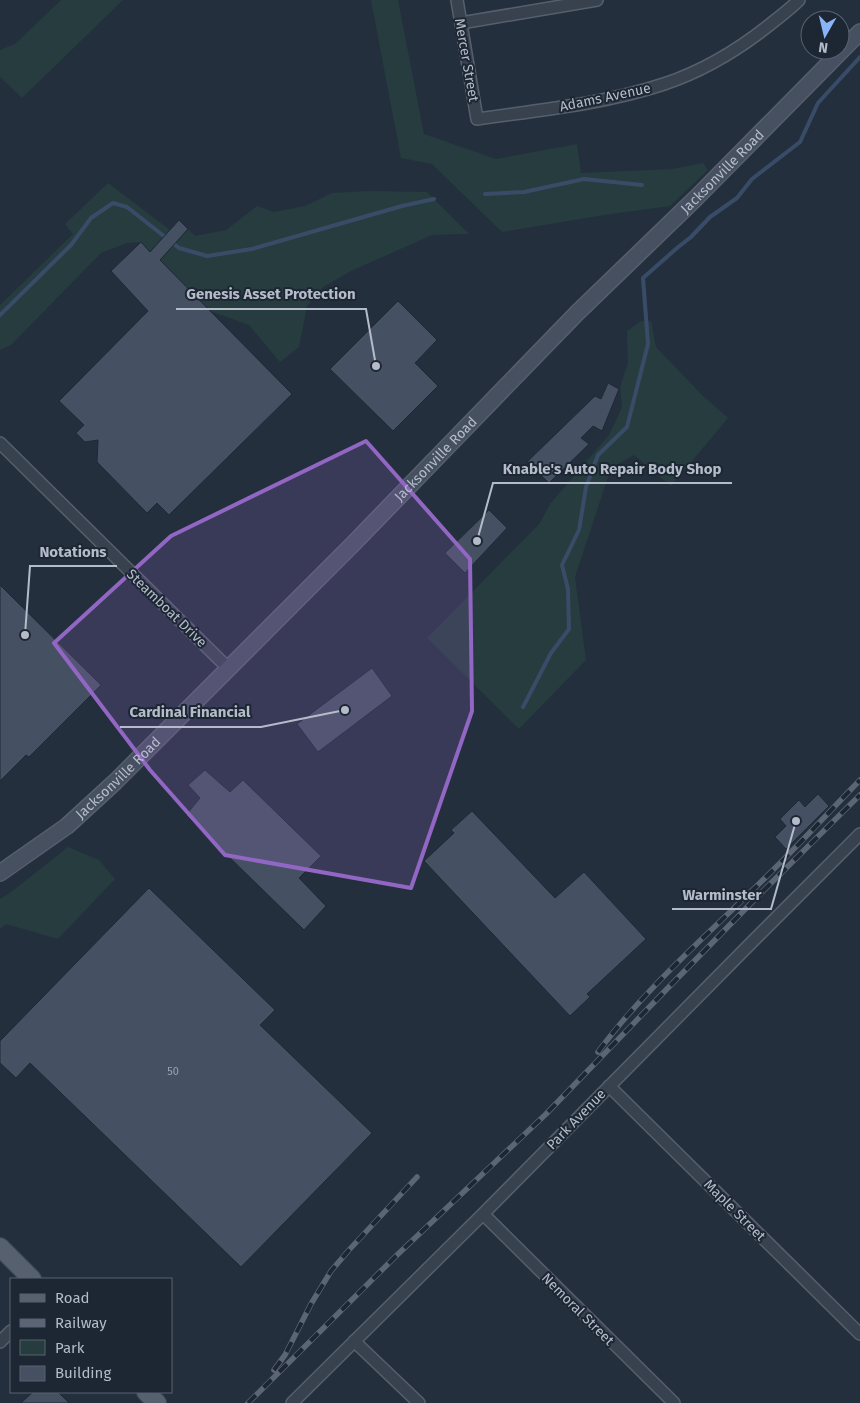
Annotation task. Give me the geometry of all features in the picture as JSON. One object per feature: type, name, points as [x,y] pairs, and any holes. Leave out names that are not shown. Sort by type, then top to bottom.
[{"type":"main road","name":"Jacksonville Road","points":[[0,873],[66,826],[115,782],[353,544],[577,313],[696,198],[860,32]]},
{"type":"main road","points":[[0,1247],[31,1278]]},
{"type":"main road","points":[[147,1393],[157,1403]]},
{"type":"street","name":"Mercer Street","points":[[457,0],[477,119]]},
{"type":"street","points":[[461,23],[598,0]]},
{"type":"street","name":"Adams Avenue","points":[[477,119],[606,99],[665,84],[708,65],[736,49],[761,32],[799,0]]},
{"type":"street","name":"Steamboat Drive","points":[[0,443],[228,668]]},
{"type":"street","name":"Park Avenue","points":[[292,1403],[483,1214],[860,834]]},
{"type":"street","name":"Maple Street","points":[[609,1086],[860,1334]]},
{"type":"street","name":"Nemoral Street","points":[[483,1214],[674,1403]]},
{"type":"street","points":[[0,1342],[10,1332]]},
{"type":"street","points":[[354,1341],[419,1403]]},
{"type":"highlighted area","points":[[366,441],[470,559],[472,711],[411,888],[225,855],[150,770],[54,643],[171,536]]},
{"type":"green space","points":[[61,0],[123,0],[22,98],[0,77],[0,50],[15,44]]},
{"type":"green space","points":[[371,0],[398,0],[424,134],[496,159],[577,144],[581,173],[672,169],[703,163],[708,170],[670,206],[502,232],[432,164],[401,158]]},
{"type":"green space","points":[[108,183],[170,230],[150,252],[140,242],[127,243],[101,253],[11,345],[0,350],[0,305],[73,234],[65,224]]},
{"type":"green space","points":[[369,191],[427,192],[469,234],[432,235],[351,271],[323,287],[307,306],[299,347],[280,362],[249,325],[210,311],[160,260],[188,229],[195,236],[226,230],[257,206],[274,212],[305,206],[332,193]]},
{"type":"green space","points":[[641,321],[651,321],[656,347],[701,394],[728,418],[671,486],[634,455],[611,468],[575,577],[586,660],[519,729],[427,638],[540,523],[550,504],[609,435],[622,407],[620,387],[628,363],[627,331]]},
{"type":"green space","points":[[68,847],[99,860],[115,879],[58,939],[6,924],[0,929],[0,899]]},
{"type":"building","points":[[179,220],[188,229],[160,260],[292,394],[169,515],[157,503],[147,513],[97,462],[98,440],[85,442],[76,433],[84,425],[59,401],[148,311],[111,271],[141,242],[150,252]]},
{"type":"building","points":[[398,301],[437,340],[415,363],[438,386],[393,431],[330,369]]},
{"type":"building","points":[[608,383],[619,389],[602,431],[593,426],[581,438],[589,444],[549,483],[527,462],[595,396],[601,399]]},
{"type":"building","points":[[489,510],[507,528],[465,573],[445,553]]},
{"type":"building","points":[[0,585],[101,685],[29,757],[26,755],[0,781]]},
{"type":"building","points":[[372,668],[392,696],[318,752],[297,724]]},
{"type":"building","points":[[205,770],[230,792],[243,780],[321,856],[299,878],[326,906],[304,930],[186,815],[200,798],[188,785]]},
{"type":"building","points":[[818,794],[829,806],[786,849],[775,837],[786,826],[780,819],[799,800],[805,807]]},
{"type":"building","points":[[472,811],[555,898],[584,872],[646,939],[587,994],[590,997],[570,1016],[424,861],[454,833],[451,830]]},
{"type":"building","points":[[149,888],[275,1010],[260,1025],[372,1133],[241,1267],[30,1063],[16,1078],[0,1063],[0,1041]]},
{"type":"building","points":[[32,1393],[59,1393],[69,1403],[21,1403]]},
{"type":"waterway","points":[[523,707],[551,653],[569,629],[568,589],[562,565],[579,530],[586,487],[598,455],[627,427],[648,344],[643,278],[691,237],[710,217],[737,198],[752,179],[800,142],[818,103],[860,57]]},
{"type":"waterway","points":[[485,194],[524,192],[584,179],[642,185]]},
{"type":"waterway","points":[[0,315],[71,245],[91,218],[113,203],[127,207],[179,248],[207,256],[252,249],[402,206],[434,199]]},
{"type":"railway","points":[[598,1052],[636,1005],[657,983],[779,864],[860,780]]},
{"type":"railway","points":[[248,1403],[396,1256],[546,1114],[764,890],[860,795]]},
{"type":"railway","points":[[274,1370],[285,1355],[311,1304],[331,1271],[417,1177]]},
{"type":"place","name":"Genesis Asset Protection","points":[[376,366]]},
{"type":"place","name":"Knable's Auto Repair Body Shop","points":[[477,541]]},
{"type":"place","name":"Notations","points":[[25,635]]},
{"type":"place","name":"Cardinal Financial","points":[[345,710]]},
{"type":"place","name":"Warminster","points":[[796,821]]}]
